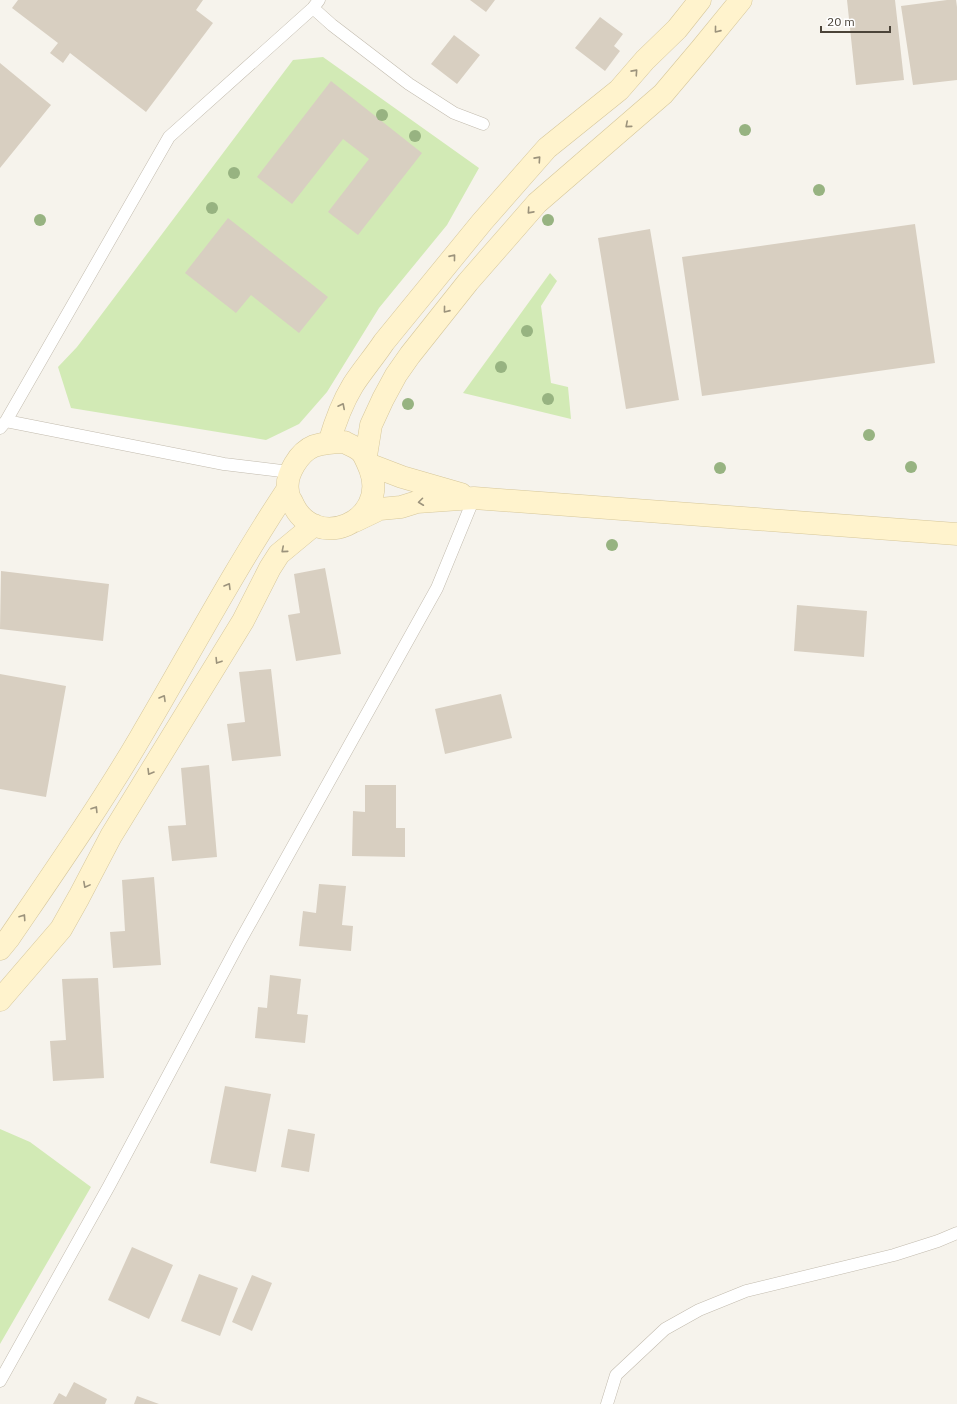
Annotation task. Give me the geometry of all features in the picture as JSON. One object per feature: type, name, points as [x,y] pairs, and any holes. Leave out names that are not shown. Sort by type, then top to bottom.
[{"type":"main road","points":[[330,443],[336,418],[353,385],[384,342],[482,222],[547,148],[619,90],[645,60],[677,29],[700,0]]},
{"type":"main road","points":[[367,460],[371,425],[396,376],[410,355],[468,282],[537,203],[663,94],[741,0]]},
{"type":"main road","points":[[0,949],[79,834],[140,739],[289,481],[299,457],[312,447],[344,442],[359,449],[367,460],[373,479],[373,495],[366,510],[355,522]]},
{"type":"main road","points":[[367,460],[402,477],[474,498]]},
{"type":"main road","points":[[289,481],[292,503],[297,512],[305,520],[314,525],[335,529],[355,522],[380,509],[401,507],[417,502],[474,498],[957,534]]},
{"type":"main road","points":[[0,1000],[61,929],[111,836],[243,621],[270,568],[279,554],[314,525]]},
{"type":"lane","points":[[289,481],[224,464],[3,424],[169,137],[316,4],[332,25],[409,84],[454,113],[484,124]]},
{"type":"lane","points":[[0,1381],[105,1192],[243,936],[437,588],[474,498]]},
{"type":"lane","points":[[607,1404],[616,1375],[665,1330],[699,1310],[746,1291],[894,1255],[938,1241],[957,1233]]},
{"type":"green space","points":[[323,57],[479,168],[447,225],[379,308],[327,392],[299,424],[266,440],[71,408],[58,367],[77,347],[293,60]]},
{"type":"green space","points":[[550,273],[557,281],[541,306],[551,383],[568,387],[571,419],[463,393]]},
{"type":"green space","points":[[0,1129],[30,1142],[91,1187],[0,1344]]},
{"type":"building","points":[[18,0],[203,0],[196,10],[213,23],[146,112],[70,53],[63,63],[50,53],[58,43],[12,8]]},
{"type":"building","points":[[470,0],[495,0],[486,12]]},
{"type":"building","points":[[847,0],[895,0],[904,80],[856,85]]},
{"type":"building","points":[[956,0],[957,7],[957,80],[913,85],[901,6]]},
{"type":"building","points":[[600,17],[623,34],[614,46],[620,51],[605,71],[575,48]]},
{"type":"building","points":[[454,35],[480,55],[457,84],[431,64]]},
{"type":"building","points":[[0,63],[51,105],[0,168]]},
{"type":"building","points":[[331,81],[422,153],[358,235],[328,212],[369,159],[343,139],[292,204],[257,177]]},
{"type":"building","points":[[228,218],[328,297],[299,333],[251,295],[236,313],[185,273]]},
{"type":"building","points":[[915,224],[935,363],[702,396],[682,257]]},
{"type":"building","points":[[650,229],[679,400],[626,409],[598,238]]},
{"type":"building","points":[[325,568],[341,654],[296,661],[288,615],[300,613],[294,574]]},
{"type":"building","points":[[1,571],[109,584],[103,641],[0,629]]},
{"type":"building","points":[[797,605],[867,611],[864,657],[794,651]]},
{"type":"building","points":[[271,669],[281,756],[232,761],[227,724],[245,722],[239,672]]},
{"type":"building","points":[[0,674],[66,686],[46,797],[0,789]]},
{"type":"building","points":[[501,694],[512,738],[445,754],[435,709]]},
{"type":"building","points":[[209,765],[217,857],[172,861],[168,826],[186,825],[181,768]]},
{"type":"building","points":[[365,785],[396,785],[396,828],[405,828],[405,857],[352,856],[353,811],[365,812]]},
{"type":"building","points":[[154,877],[161,965],[113,968],[110,932],[125,931],[122,880]]},
{"type":"building","points":[[319,884],[346,886],[342,925],[353,926],[351,951],[299,946],[303,911],[316,913]]},
{"type":"building","points":[[270,975],[301,979],[297,1014],[308,1015],[305,1043],[255,1038],[258,1007],[267,1008]]},
{"type":"building","points":[[98,978],[104,1078],[53,1081],[50,1041],[66,1040],[62,979]]},
{"type":"building","points":[[225,1086],[271,1094],[256,1172],[210,1163]]},
{"type":"building","points":[[288,1129],[315,1134],[309,1172],[281,1167]]},
{"type":"building","points":[[132,1247],[173,1265],[149,1319],[108,1300]]},
{"type":"building","points":[[199,1274],[238,1288],[220,1336],[181,1321]]},
{"type":"building","points":[[252,1275],[272,1283],[252,1331],[232,1322]]},
{"type":"building","points":[[74,1382],[107,1399],[105,1404],[53,1404],[59,1393],[66,1397]]},
{"type":"building","points":[[137,1396],[159,1404],[134,1404]]}]
